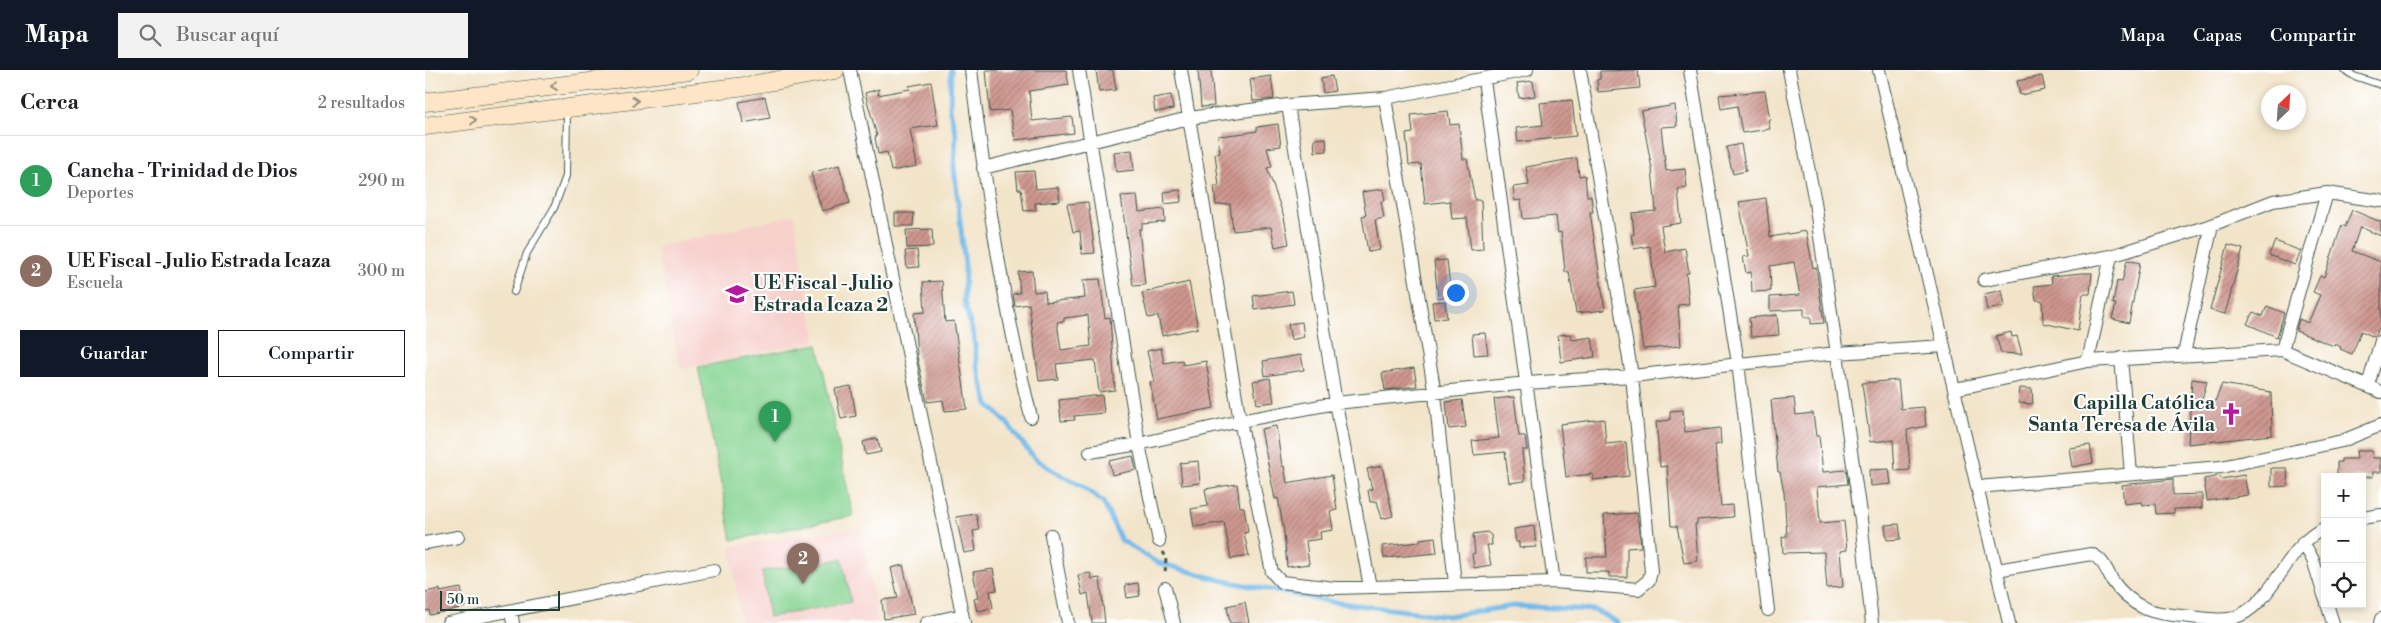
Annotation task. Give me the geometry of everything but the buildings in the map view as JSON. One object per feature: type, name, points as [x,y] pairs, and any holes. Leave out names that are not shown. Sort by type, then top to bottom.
[{"type":"street","points":[[425,102],[689,70]]},
{"type":"street","points":[[425,126],[745,86],[835,70]]},
{"type":"street","points":[[850,70],[963,619],[925,623]]},
{"type":"street","points":[[971,70],[983,168],[1013,342],[1031,417]]},
{"type":"street","points":[[1079,70],[1139,444],[1159,541]]},
{"type":"street","points":[[1181,70],[1240,421],[1274,577],[1281,582],[1335,588],[1554,582],[1637,589],[1649,580],[1651,571],[1632,376],[1580,70]]},
{"type":"street","points":[[983,168],[1189,118],[1288,105],[1385,98],[1527,70]]},
{"type":"street","points":[[1690,70],[1738,363],[1768,610]]},
{"type":"street","points":[[1789,70],[1815,202],[1861,520],[1872,623]]},
{"type":"street","points":[[1879,70],[2009,623]]},
{"type":"street","points":[[1484,80],[1554,582]]},
{"type":"street","points":[[1385,98],[1435,394],[1455,584]]},
{"type":"street","points":[[1288,105],[1336,403],[1370,587]]},
{"type":"street","points":[[2282,350],[2327,193]]},
{"type":"street","points":[[1983,280],[2111,256],[2212,225],[2273,201],[2327,193],[2381,201]]},
{"type":"street","points":[[2184,354],[2212,225]]},
{"type":"street","points":[[2088,361],[2111,256]]},
{"type":"street","points":[[2368,385],[2381,342]]},
{"type":"street","points":[[1090,452],[1139,444],[1240,421],[1336,403],[1527,383],[1632,376],[1837,353],[1944,346]]},
{"type":"street","points":[[1955,389],[2088,361],[2184,354],[2282,350],[2381,392]]},
{"type":"street","points":[[2121,358],[2131,474]]},
{"type":"street","points":[[1977,487],[2221,466],[2342,441],[2381,425]]},
{"type":"street","points":[[2366,517],[2381,515]]},
{"type":"street","points":[[1997,570],[2091,554],[2103,563],[2113,581],[2127,597],[2135,604],[2154,612],[2207,619],[2248,618],[2303,542],[2312,534],[2321,530]]},
{"type":"street","points":[[1051,535],[1068,623]]},
{"type":"street","points":[[425,543],[459,537]]},
{"type":"street","points":[[2303,542],[2313,560],[2321,585]]},
{"type":"street","points":[[448,623],[512,617],[714,570]]},
{"type":"street","points":[[1165,583],[1174,623]]},
{"type":"street","points":[[2328,608],[2333,623]]},
{"type":"street","points":[[2380,623],[2381,619]]},
{"type":"lane","points":[[2344,70],[2354,76],[2381,85]]},
{"type":"lane","points":[[514,292],[527,253],[554,208],[566,176],[567,109]]},
{"type":"path","points":[[1165,557],[1165,583]]},
{"type":"shaded area","name":"UE Fiscal - Julio Estrada Icaza 2","points":[[794,215],[816,341],[680,369],[657,247]]},
{"type":"shaded area","points":[[861,527],[878,623],[741,623],[730,546]]},
{"type":"green space","points":[[818,344],[853,516],[732,540],[698,367]]},
{"type":"green space","points":[[842,559],[851,602],[769,617],[762,571]]},
{"type":"waterway","points":[[951,70],[950,111],[956,134],[954,167],[965,265],[964,301],[974,338],[977,366],[988,404],[1007,423],[1034,458],[1055,472],[1081,485],[1103,502],[1121,540],[1156,562],[1220,580],[1332,602],[1448,616],[1513,606],[1595,610],[1618,623]]},
{"type":"place","name":"UE Fiscal - Julio Estrada Icaza 2","points":[[737,294]]},
{"type":"place","name":"Capilla Católica Santa Teresa de Ávila","points":[[2231,414]]},
{"type":"place","name":"Cancha - Trinidad de Dios","points":[[775,442]]},
{"type":"place","name":"UE Fiscal - Julio Estrada Icaza","points":[[803,584]]}]
